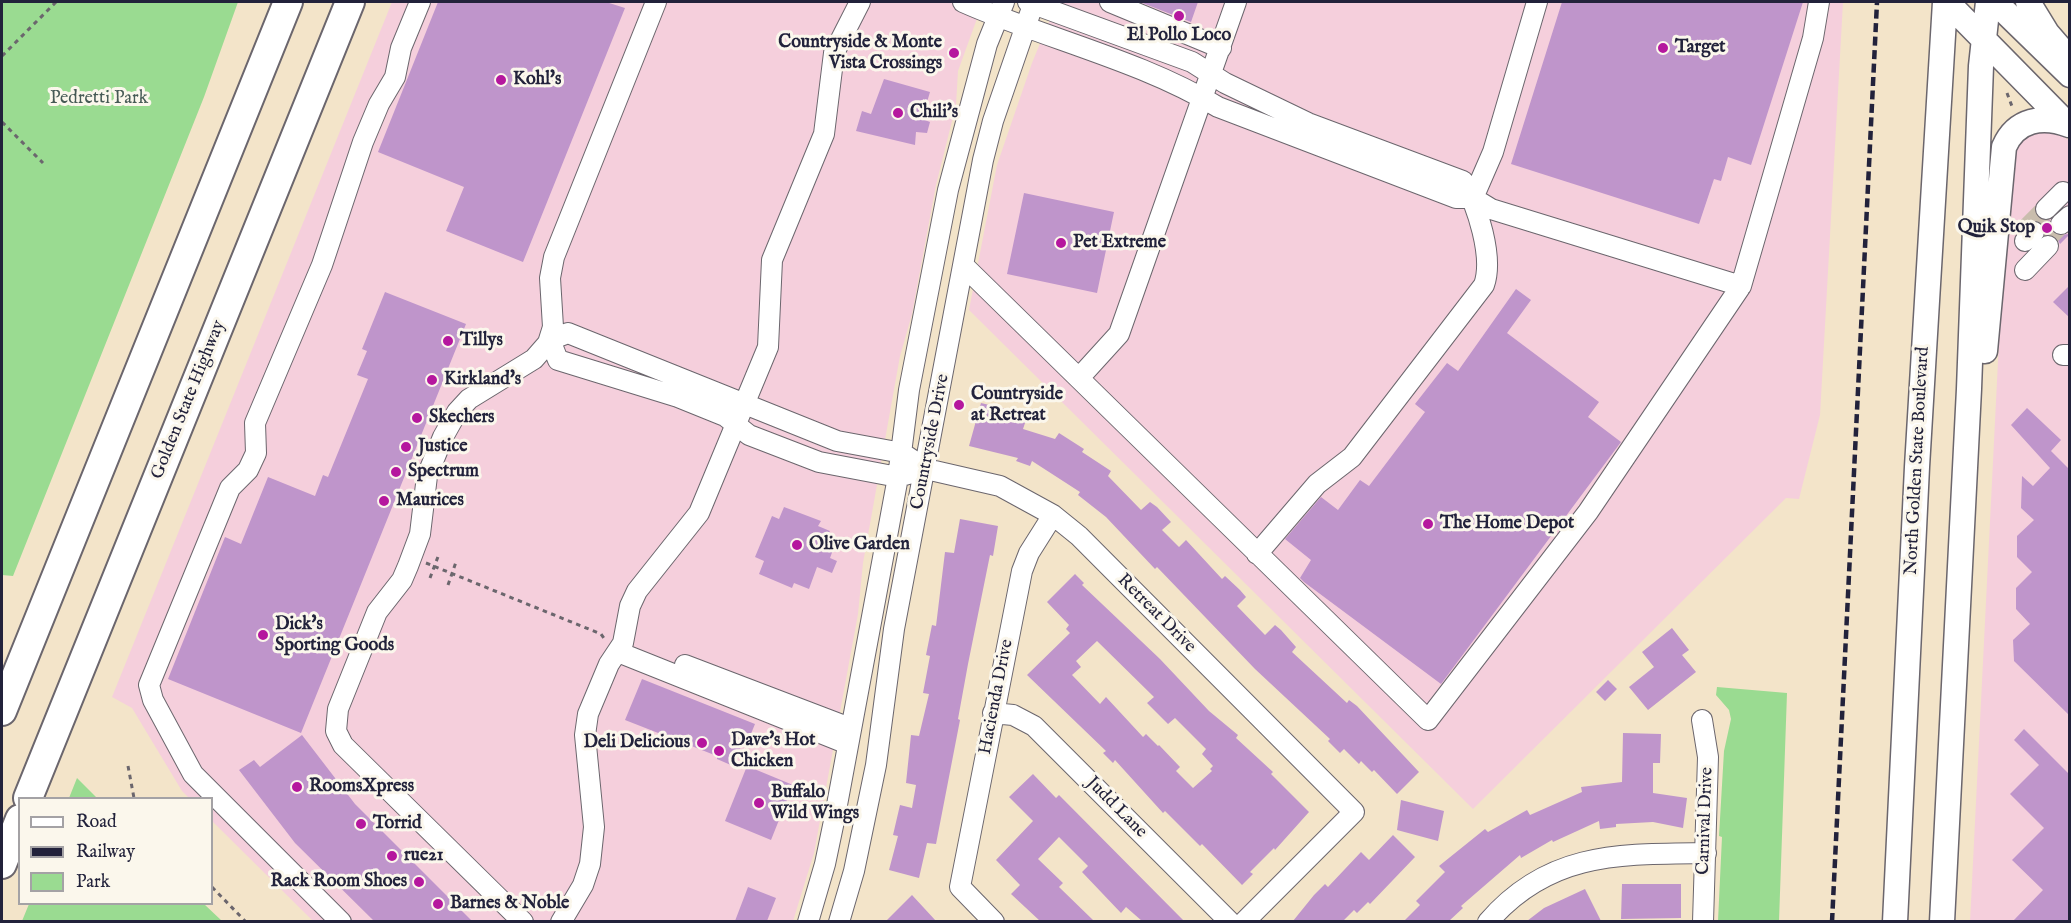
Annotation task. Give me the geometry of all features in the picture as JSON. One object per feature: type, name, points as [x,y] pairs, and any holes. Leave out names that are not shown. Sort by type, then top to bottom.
[{"type":"highway","points":[[2,711],[288,2]]},
{"type":"highway","name":"Golden State Highway","points":[[28,797],[350,2]]},
{"type":"highway","points":[[2,864],[18,824]]},
{"type":"main road","points":[[1946,2],[2069,125]]},
{"type":"main road","name":"North Golden State Boulevard","points":[[1895,921],[1917,467],[1946,2]]},
{"type":"main road","points":[[1942,921],[1984,40],[1988,2]]},
{"type":"main road","points":[[1995,2],[2070,75]]},
{"type":"main road","points":[[2028,2],[2047,33],[2070,59]]},
{"type":"main road","points":[[1969,389],[1985,358],[2004,147],[2015,130],[2030,122],[2051,120],[2069,125]]},
{"type":"street","points":[[341,921],[194,774],[153,700],[149,685],[230,488],[248,470],[256,453],[255,423],[322,265],[363,142],[379,104],[395,77],[401,48],[420,2]]},
{"type":"street","points":[[523,921],[345,747],[338,737],[336,724],[341,701],[376,615],[402,580],[408,566],[420,534],[427,476],[450,424],[469,399],[537,357],[550,340],[553,324],[550,278],[554,257],[656,2]]},
{"type":"street","points":[[561,921],[583,885],[591,858],[594,822],[585,743],[586,720],[637,591],[699,513],[770,340],[772,260],[824,134],[834,53],[860,2]]},
{"type":"street","points":[[963,2],[1001,9],[1025,27],[1183,87],[1218,107],[1445,194],[1456,198],[1473,198],[1491,209],[1741,286]]},
{"type":"street","points":[[1032,2],[1192,62],[1299,120],[1463,181],[1473,198],[1487,259],[1487,276],[1484,285],[1352,457],[1317,484],[1257,554]]},
{"type":"street","name":"Countryside Drive","points":[[839,921],[854,871],[876,765],[888,694],[894,629],[986,150],[1032,2]]},
{"type":"street","points":[[1110,2],[1221,48]]},
{"type":"street","points":[[1079,378],[1119,334],[1236,2]]},
{"type":"street","points":[[1473,198],[1493,152],[1537,2]]},
{"type":"street","points":[[964,266],[1428,720],[1588,512],[1741,286],[1813,39],[1819,2]]},
{"type":"street","name":"Countryside Drive","points":[[808,921],[825,864],[898,477],[909,390],[948,190],[987,44],[1001,9]]},
{"type":"street","points":[[550,340],[568,333],[837,441],[902,453],[926,469]]},
{"type":"street","points":[[550,340],[558,360],[678,397],[725,416],[749,435],[819,462],[898,477],[926,469]]},
{"type":"street","name":"Retreat Drive","points":[[926,469],[1000,486],[1053,515],[1079,536],[1354,812],[1244,921]]},
{"type":"street","name":"Hacienda Drive","points":[[994,921],[960,887],[1022,571],[1029,553],[1053,515]]},
{"type":"street","points":[[617,646],[849,736]]},
{"type":"street","name":"Judd Lane","points":[[993,713],[1013,715],[1034,726],[1230,921]]},
{"type":"street","name":"Carnival Drive","points":[[1702,720],[1708,757],[1703,921]]},
{"type":"street","points":[[1488,921],[1518,893],[1551,874],[1590,859],[1622,854],[1706,853]]},
{"type":"path","points":[[2,56],[56,2]]},
{"type":"path","points":[[2006,88],[2017,119]]},
{"type":"path","points":[[2,122],[43,163]]},
{"type":"path","points":[[430,578],[439,554]]},
{"type":"path","points":[[421,561],[601,634],[617,646]]},
{"type":"path","points":[[447,585],[456,562]]},
{"type":"path","points":[[128,766],[134,797]]},
{"type":"path","points":[[213,888],[246,921]]},
{"type":"shaded area","points":[[392,2],[983,2],[958,71],[956,105],[936,185],[912,314],[900,356],[863,563],[858,614],[814,853],[793,921],[313,921],[213,822],[213,797],[188,797],[182,791],[132,708],[112,697]]},
{"type":"shaded area","points":[[1057,2],[1843,2],[1820,415],[1799,499],[1786,498],[1473,809],[969,310],[997,165],[1032,63]]},
{"type":"shaded area","points":[[2033,130],[2058,133],[2070,141],[2069,921],[1970,922],[2008,161],[2012,148]]},
{"type":"green space","name":"Pedretti Park","points":[[2,2],[238,2],[204,97],[13,576],[2,575]]},
{"type":"green space","points":[[1717,687],[1787,693],[1779,921],[1718,921],[1722,837],[1719,836],[1724,751],[1731,719],[1729,710],[1716,695]]},
{"type":"green space","points":[[77,778],[96,797],[69,797]]},
{"type":"green space","points":[[29,905],[205,905],[222,921],[22,921]]},
{"type":"building","name":"Kohl's","points":[[438,2],[606,2],[625,8],[523,262],[446,231],[464,187],[378,152]]},
{"type":"building","name":"El Pollo Loco","points":[[1140,2],[1198,2],[1191,22]]},
{"type":"building","points":[[1562,2],[1803,2],[1751,165],[1728,157],[1721,181],[1714,179],[1699,224],[1511,164]]},
{"type":"building","name":"Chili's","points":[[884,79],[930,92],[922,119],[930,122],[927,133],[916,132],[915,145],[856,131],[862,111],[871,114]]},
{"type":"building","name":"Pet Extreme","points":[[1024,193],[1114,212],[1097,293],[1007,274]]},
{"type":"building","points":[[2035,213],[2042,220],[2050,220],[2049,227],[2057,235],[2070,234],[2060,244],[2056,237],[2046,234],[2042,223],[2031,220],[2025,223]]},
{"type":"building","points":[[2070,285],[2070,318],[2053,302]]},
{"type":"building","name":"The Home Depot","points":[[1516,289],[1531,300],[1507,333],[1599,402],[1588,417],[1621,442],[1441,684],[1304,582],[1300,578],[1311,560],[1285,539],[1321,497],[1338,510],[1360,480],[1369,486],[1425,412],[1415,404],[1447,363],[1458,371]]},
{"type":"building","points":[[385,292],[466,324],[301,733],[168,679],[225,537],[241,544],[268,477],[315,496],[323,475],[328,477],[368,379],[357,375],[367,351],[362,349]]},
{"type":"building","points":[[981,403],[1002,408],[1011,412],[1010,415],[1026,420],[1023,429],[1055,439],[1059,433],[1084,449],[1082,452],[1111,471],[1108,476],[1141,510],[1150,502],[1157,507],[1171,522],[1162,530],[1179,547],[1186,540],[1222,579],[1225,576],[1240,590],[1246,597],[1237,606],[1265,635],[1275,625],[1281,630],[1296,647],[1292,652],[1347,703],[1349,700],[1357,706],[1419,772],[1397,794],[1374,770],[1372,772],[1361,761],[1359,764],[1344,749],[1340,753],[1328,741],[1330,739],[1255,669],[1157,567],[1155,569],[1106,517],[1078,495],[1080,492],[1032,461],[1030,466],[1016,461],[1018,458],[969,446]]},
{"type":"building","points":[[2027,408],[2061,440],[2051,451],[2070,470],[2070,716],[2014,661],[2013,640],[2030,624],[2016,609],[2016,588],[2032,572],[2017,557],[2017,536],[2034,520],[2021,508],[2022,476],[2033,486],[2050,468],[2011,425]]},
{"type":"building","name":"Olive Garden","points":[[784,507],[821,521],[818,526],[830,531],[828,535],[837,539],[830,558],[837,561],[832,573],[817,567],[809,589],[794,583],[792,588],[759,574],[764,561],[755,557],[772,516],[779,519]]},
{"type":"building","points":[[960,519],[998,526],[968,664],[958,719],[960,720],[936,844],[927,843],[919,878],[889,870],[898,836],[893,835],[900,805],[912,808],[916,785],[906,783],[911,735],[919,736],[929,694],[923,693],[930,656],[926,655],[932,625],[936,626],[945,552],[954,553]]},
{"type":"building","points":[[1075,574],[1084,583],[1082,585],[1160,659],[1209,711],[1238,735],[1236,738],[1273,772],[1271,774],[1309,812],[1275,850],[1274,848],[1250,872],[1253,874],[1242,885],[1202,844],[1200,846],[1165,811],[1163,813],[1115,760],[1113,763],[1103,753],[1106,751],[1027,675],[1070,633],[1066,629],[1069,625],[1047,602]],"holes":[[[1097,641],[1154,697],[1147,703],[1168,724],[1175,718],[1206,749],[1202,754],[1213,766],[1210,769],[1212,771],[1193,788],[1176,771],[1180,767],[1159,745],[1146,734],[1143,737],[1106,697],[1100,704],[1072,675],[1081,667],[1076,661]]]},
{"type":"building","points":[[1672,628],[1689,650],[1682,655],[1696,672],[1648,710],[1629,687],[1654,667],[1642,652]]},
{"type":"building","points":[[642,679],[755,724],[748,741],[744,739],[733,766],[717,759],[717,756],[625,720]]},
{"type":"building","points":[[1608,680],[1617,689],[1605,701],[1596,692]]},
{"type":"building","points":[[2024,729],[2070,775],[2070,921],[2013,921],[2043,890],[2012,860],[2044,828],[2010,794],[2039,765],[2014,740]]},
{"type":"building","points":[[1623,733],[1661,734],[1660,763],[1653,763],[1653,793],[1687,798],[1683,828],[1653,822],[1616,824],[1616,827],[1600,829],[1599,821],[1553,842],[1552,840],[1521,858],[1520,855],[1461,906],[1463,908],[1449,921],[1404,921],[1420,905],[1416,901],[1445,872],[1439,866],[1485,829],[1488,832],[1527,810],[1530,815],[1582,792],[1581,787],[1622,782]]},
{"type":"building","points":[[302,735],[355,804],[472,921],[374,921],[295,843],[239,770],[254,760],[260,767]]},
{"type":"building","name":"Buffalo Wild Wings","points":[[747,766],[793,785],[771,840],[725,821]]},
{"type":"building","points":[[1033,774],[1056,798],[1059,795],[1184,921],[1142,921],[1126,907],[1121,913],[1082,872],[1088,866],[1059,837],[1038,859],[1063,883],[1059,887],[1094,921],[1040,921],[1011,894],[1020,885],[996,860],[1033,821],[1009,797]]},
{"type":"building","points":[[1401,800],[1444,811],[1438,841],[1397,830]]},
{"type":"building","points":[[1393,835],[1415,857],[1370,904],[1368,902],[1357,913],[1354,910],[1343,921],[1293,921],[1314,895],[1325,884],[1328,887],[1361,852],[1369,860]]},
{"type":"building","points":[[1622,884],[1681,884],[1681,918],[1621,919]]},
{"type":"building","points":[[748,887],[776,898],[767,921],[735,921]]},
{"type":"building","points":[[1585,889],[1601,921],[1527,921],[1544,908]]},
{"type":"building","points":[[912,895],[936,921],[886,921]]},
{"type":"tunnel","points":[[2028,227],[2046,209]]},
{"type":"tunnel","points":[[2043,242],[2061,224]]},
{"type":"railway","points":[[1832,922],[1877,2]]},
{"type":"place","name":"El Pollo Loco","points":[[1179,16]]},
{"type":"place","name":"Target","points":[[1663,48]]},
{"type":"place","name":"Countryside & Monte Vista Crossings","points":[[954,53]]},
{"type":"place","name":"Kohl's","points":[[501,80]]},
{"type":"place","name":"Chili's","points":[[898,113]]},
{"type":"place","name":"Quik Stop","points":[[2047,228]]},
{"type":"place","name":"Pet Extreme","points":[[1061,243]]},
{"type":"place","name":"Tillys","points":[[448,341]]},
{"type":"place","name":"Kirkland's","points":[[432,380]]},
{"type":"place","name":"Countryside at Retreat","points":[[959,405]]},
{"type":"place","name":"Skechers","points":[[417,418]]},
{"type":"place","name":"Justice","points":[[406,447]]},
{"type":"place","name":"Spectrum","points":[[396,472]]},
{"type":"place","name":"Maurices","points":[[384,501]]},
{"type":"place","name":"The Home Depot","points":[[1428,524]]},
{"type":"place","name":"Olive Garden","points":[[797,545]]},
{"type":"place","name":"Dick's Sporting Goods","points":[[263,635]]},
{"type":"place","name":"Deli Delicious","points":[[702,743]]},
{"type":"place","name":"Dave's Hot Chicken","points":[[719,751]]},
{"type":"place","name":"RoomsXpress","points":[[297,787]]},
{"type":"place","name":"Buffalo Wild Wings","points":[[759,803]]},
{"type":"place","name":"Torrid","points":[[361,824]]},
{"type":"place","name":"rue21","points":[[392,856]]},
{"type":"place","name":"Rack Room Shoes","points":[[419,882]]},
{"type":"place","name":"Barnes & Noble","points":[[438,904]]}]
